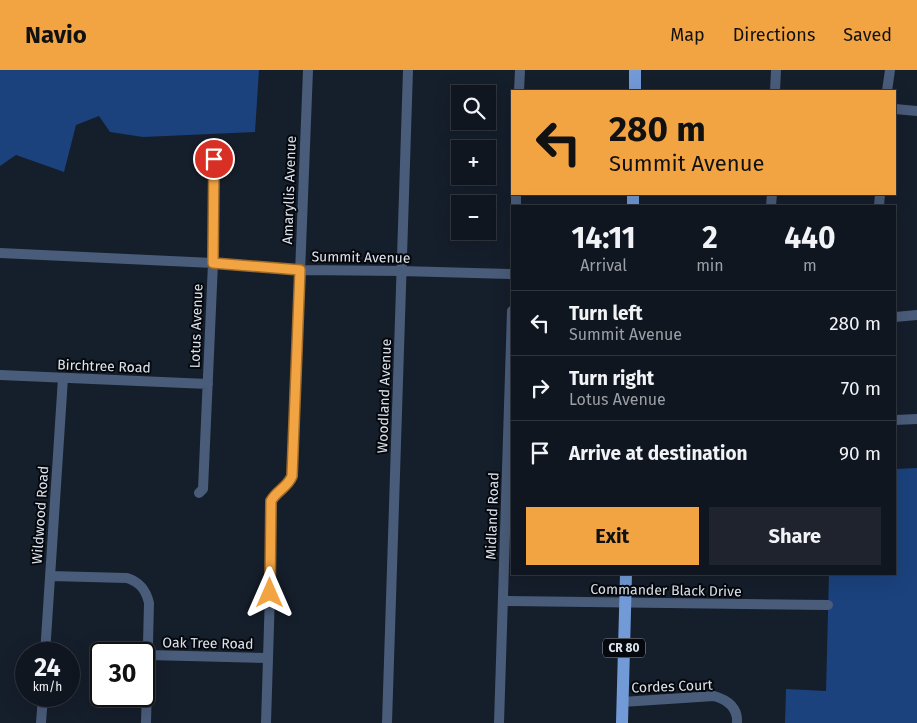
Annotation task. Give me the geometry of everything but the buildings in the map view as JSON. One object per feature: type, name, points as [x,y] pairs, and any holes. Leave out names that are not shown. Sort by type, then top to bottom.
[{"type":"main road","points":[[635,70],[635,90]]},
{"type":"main road","name":"CR 80","points":[[622,723],[626,575]]},
{"type":"street","name":"Amaryllis Avenue","points":[[266,723],[271,501],[273,496],[290,481],[292,476],[308,70]]},
{"type":"street","name":"Woodland Avenue","points":[[387,723],[408,70]]},
{"type":"street","points":[[519,90],[520,70]]},
{"type":"street","points":[[775,90],[776,70]]},
{"type":"street","points":[[887,90],[890,70]]},
{"type":"street","points":[[896,109],[917,111]]},
{"type":"street","name":"Lotus Avenue","points":[[199,493],[203,489],[208,384],[213,263],[214,159]]},
{"type":"street","name":"Summit Avenue","points":[[0,253],[213,263],[300,270],[511,274]]},
{"type":"street","points":[[896,316],[917,316]]},
{"type":"street","name":"Midland Road","points":[[499,723],[511,343]]},
{"type":"street","name":"Birchtree Road","points":[[0,375],[208,384]]},
{"type":"street","name":"Wildwood Road","points":[[46,642],[63,378]]},
{"type":"street","points":[[896,420],[917,419]]},
{"type":"street","points":[[50,576],[127,578],[138,584],[144,590],[149,603],[148,642]]},
{"type":"street","name":"Commander Black Drive","points":[[503,601],[828,605]]},
{"type":"street","name":"Oak Tree Road","points":[[155,655],[268,658]]},
{"type":"street","name":"Cordes Court","points":[[622,702],[714,696],[732,705],[736,711],[738,723]]},
{"type":"street","points":[[41,723],[42,707]]},
{"type":"street","points":[[146,707],[146,723]]},
{"type":"shaded area","points":[[0,70],[259,70],[255,132],[143,137],[110,132],[99,116],[76,125],[64,172],[16,155],[0,166]]},
{"type":"shaded area","points":[[917,468],[917,723],[785,723],[786,689],[826,691],[829,575],[896,575],[896,469]]},
{"type":"route","points":[[214,159],[213,263],[300,270],[292,476],[290,481],[273,496],[271,501],[270,593]]}]
